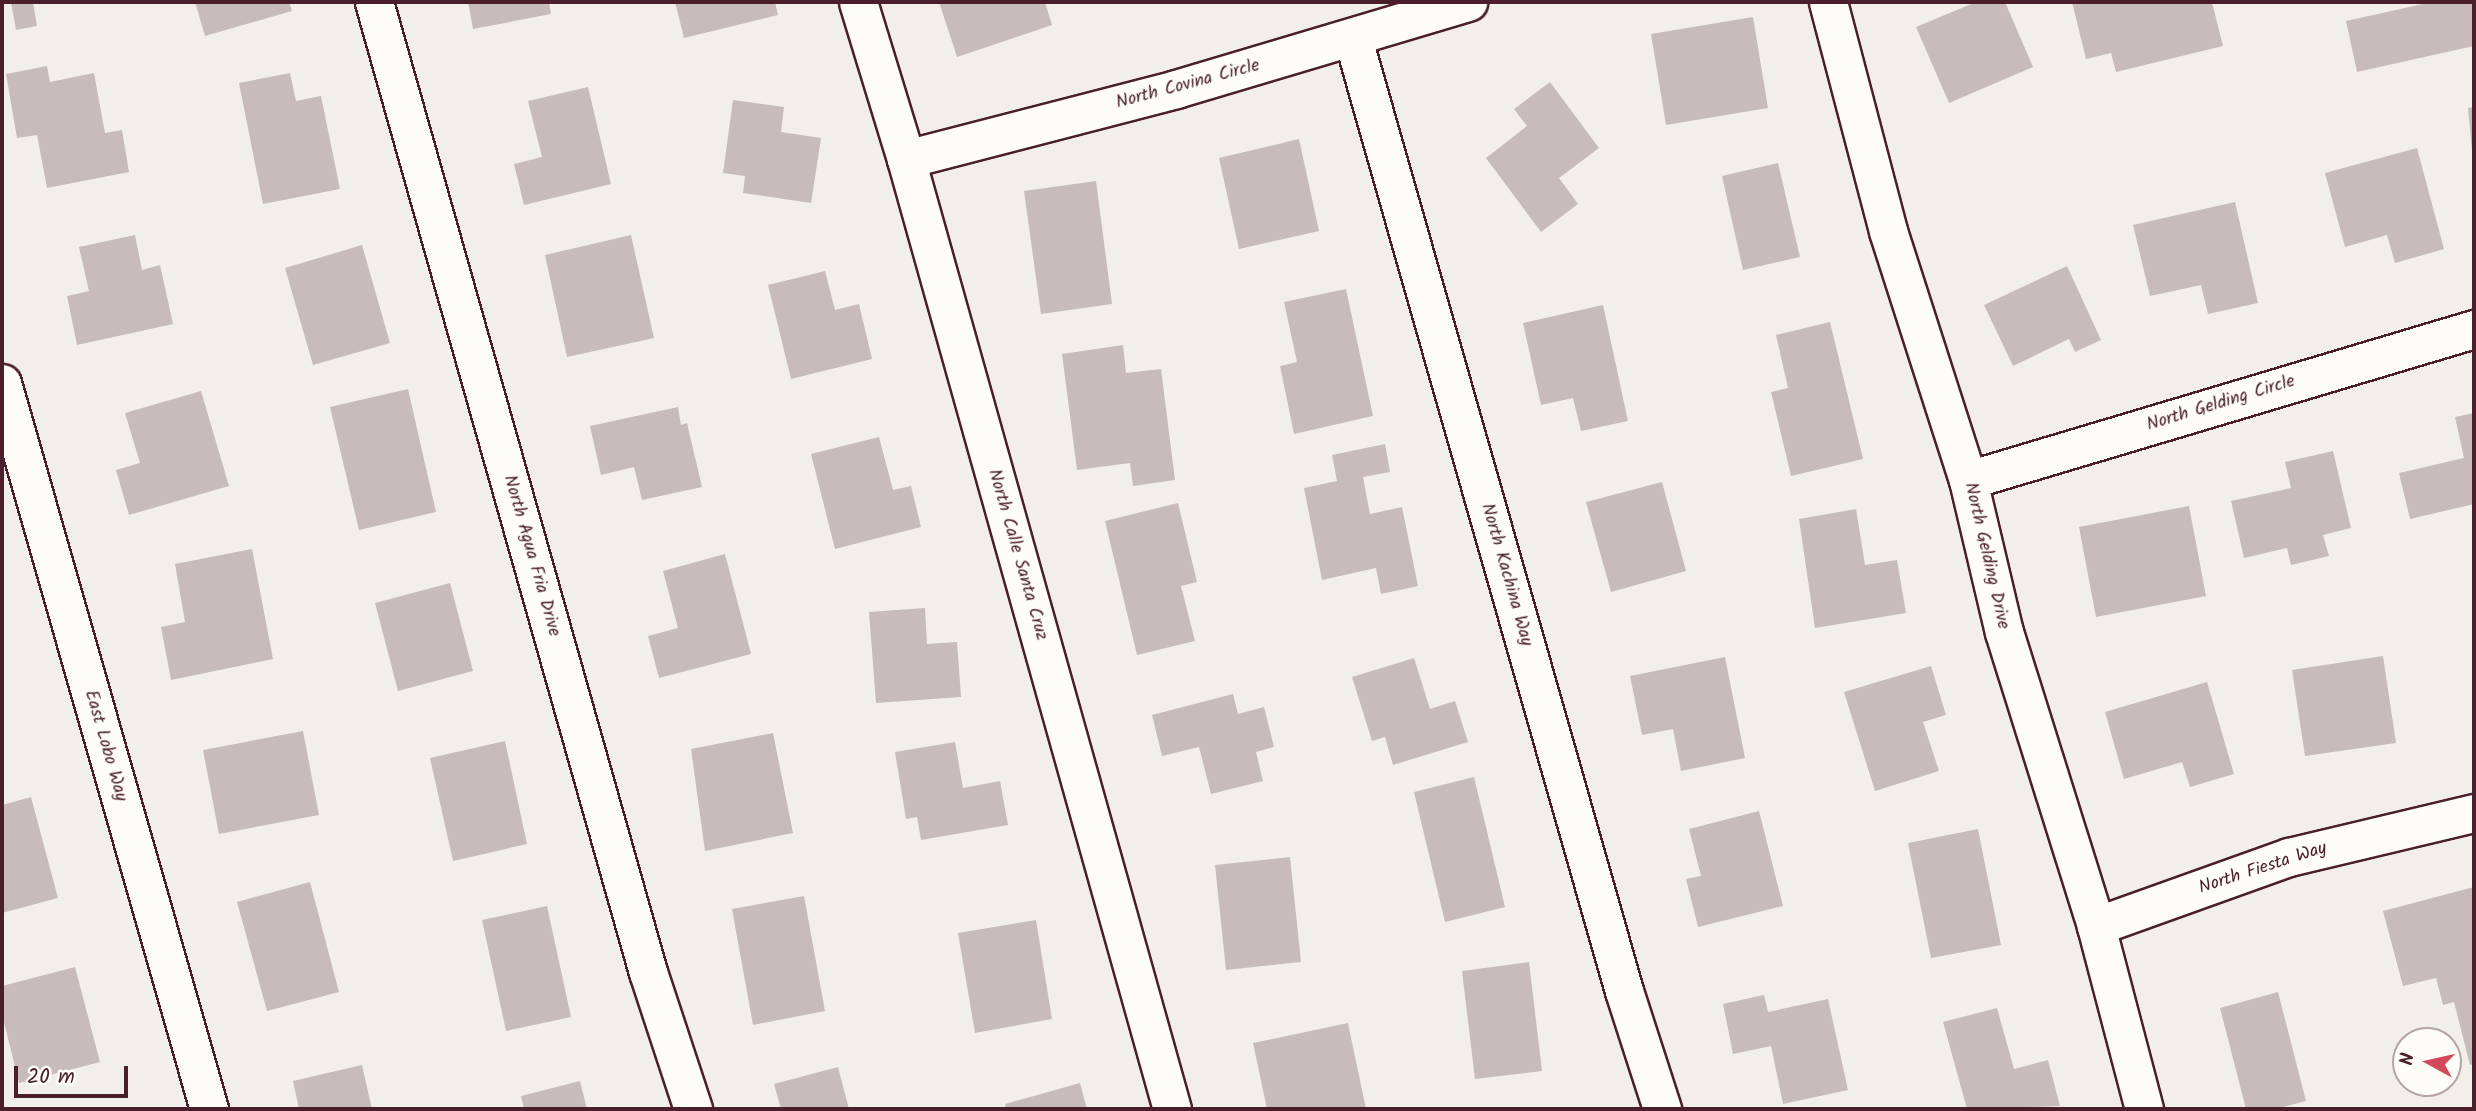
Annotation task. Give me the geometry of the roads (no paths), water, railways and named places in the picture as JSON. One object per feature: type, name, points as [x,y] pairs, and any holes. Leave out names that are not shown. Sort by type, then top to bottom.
[{"type":"street","name":"North Agua Fria Drive","points":[[374,2],[648,972],[693,1109]]},
{"type":"street","name":"North Calle Santa Cruz","points":[[858,2],[906,159],[1172,1109]]},
{"type":"street","name":"North Covina Circle","points":[[906,159],[1353,39],[1468,2]]},
{"type":"street","name":"North Gelding Drive","points":[[1828,2],[1888,231],[1968,480],[2004,632],[2096,926],[2144,1109]]},
{"type":"street","name":"North Kachina Way","points":[[1353,39],[1620,977],[1661,1109]]},
{"type":"street","name":"North Gelding Circle","points":[[1968,480],[2474,328]]},
{"type":"street","name":"East Lobo Way","points":[[2,383],[209,1109]]},
{"type":"street","name":"North Fiesta Way","points":[[2096,926],[2290,857],[2474,813]]}]
